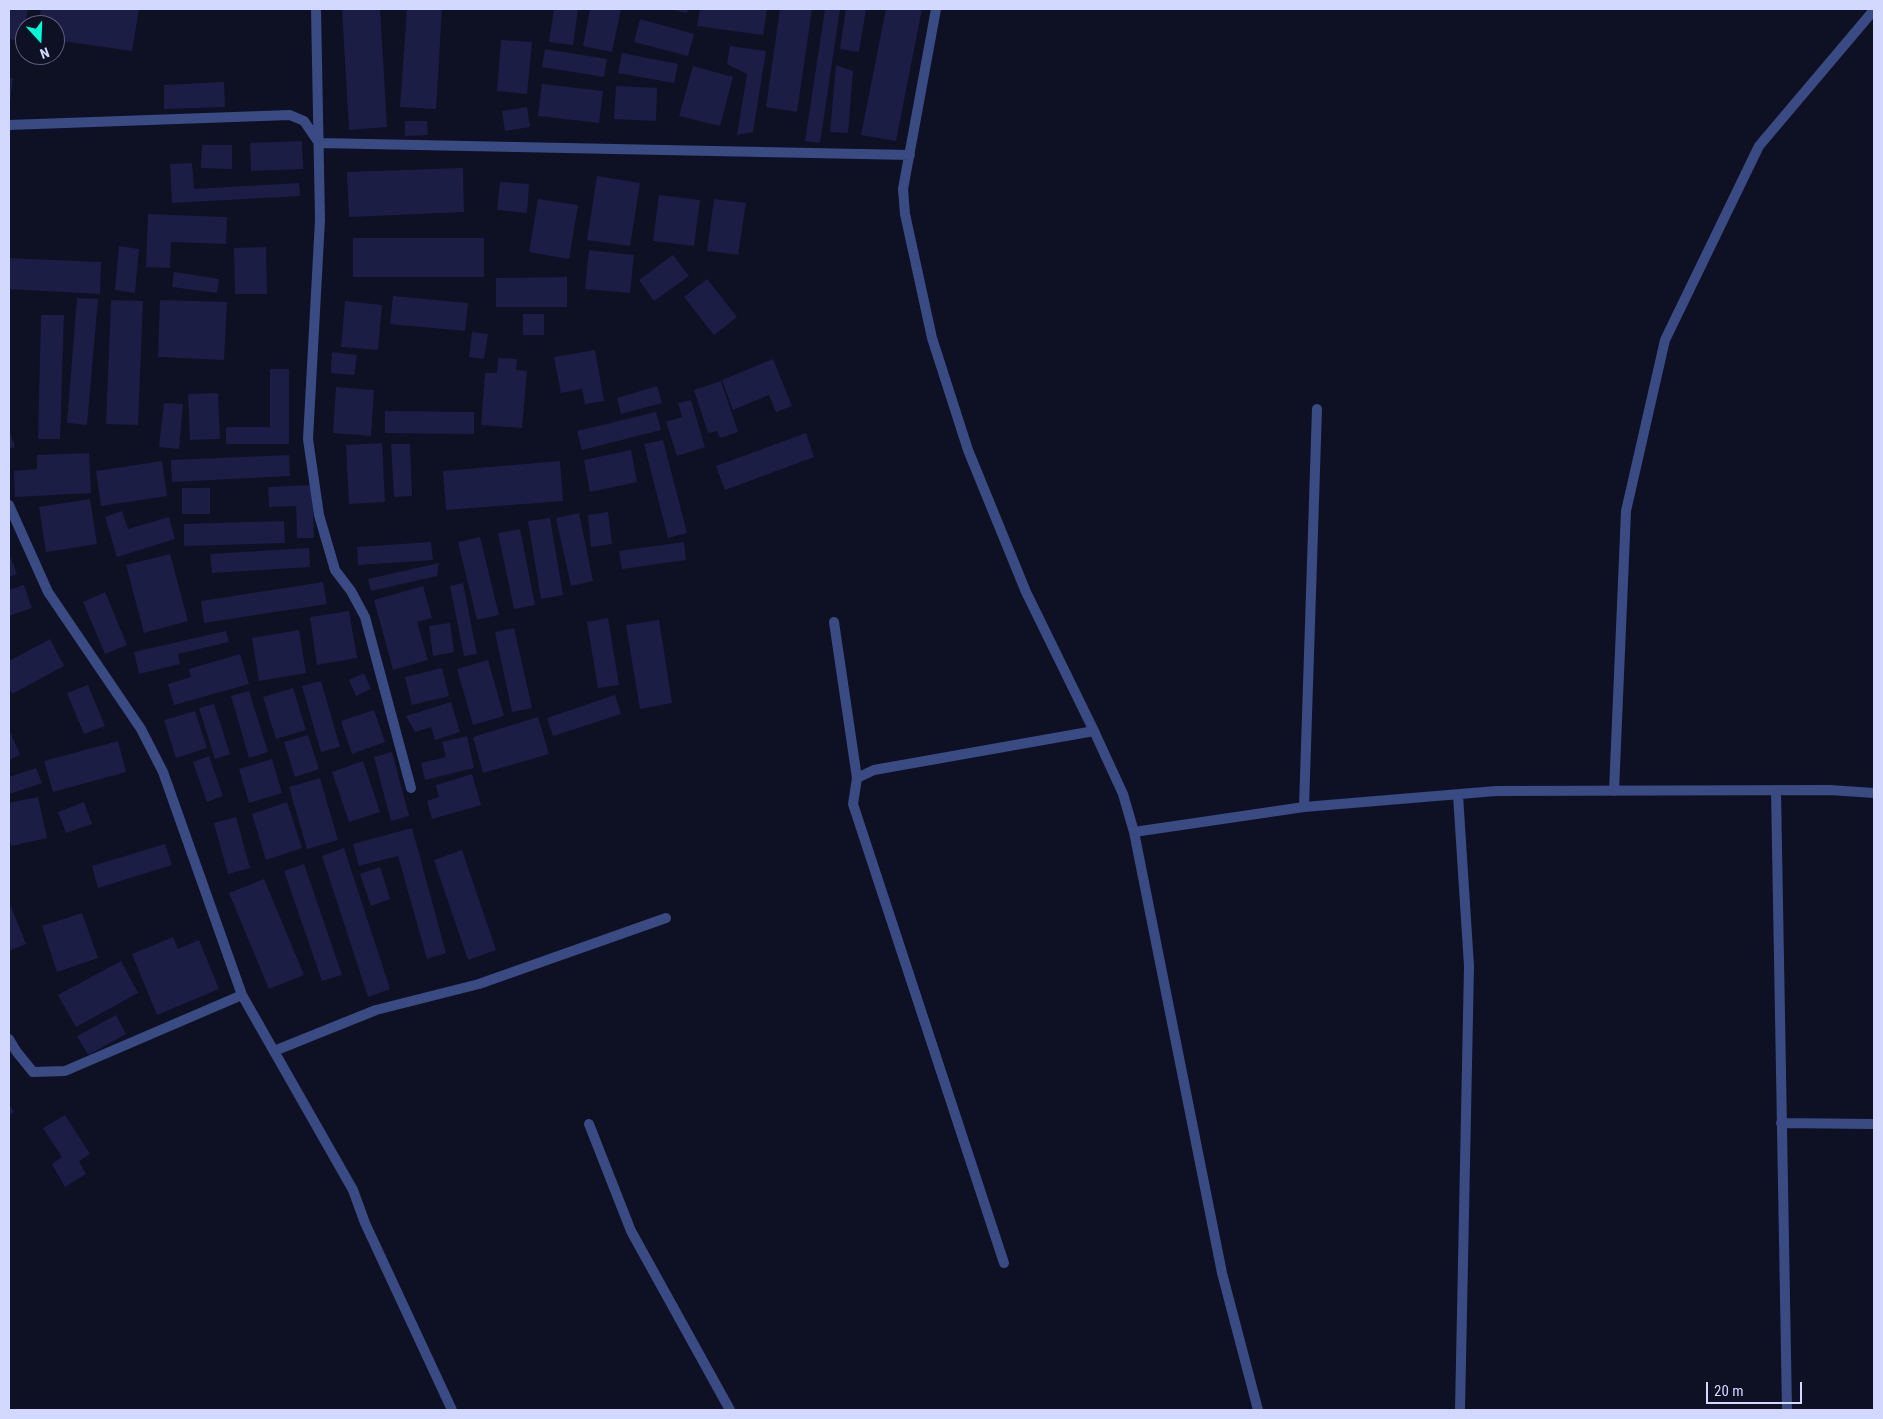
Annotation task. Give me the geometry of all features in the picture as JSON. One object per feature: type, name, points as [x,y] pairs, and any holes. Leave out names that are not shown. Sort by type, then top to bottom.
[{"type":"street","points":[[316,9],[320,220],[308,439],[319,515],[335,570],[351,591],[365,617],[411,788]]},
{"type":"street","points":[[936,9],[910,155],[902,189],[905,214],[932,338],[968,450],[1026,592],[1123,794],[1134,832],[1222,1273],[1258,1410]]},
{"type":"street","points":[[1614,791],[1626,511],[1665,340],[1758,146],[1874,10]]},
{"type":"street","points":[[9,125],[290,115],[304,121],[319,143]]},
{"type":"street","points":[[319,143],[910,155]]},
{"type":"street","points":[[1304,807],[1317,409]]},
{"type":"street","points":[[9,505],[48,592],[141,729],[163,772],[242,995],[352,1190],[364,1223],[452,1410]]},
{"type":"street","points":[[834,622],[857,778],[853,804],[1004,1263]]},
{"type":"street","points":[[857,778],[874,770],[1094,731]]},
{"type":"street","points":[[1776,790],[1787,1410]]},
{"type":"street","points":[[1134,832],[1304,807],[1496,791],[1830,790],[1874,793]]},
{"type":"street","points":[[1458,795],[1469,966],[1460,1410]]},
{"type":"street","points":[[274,1051],[376,1010],[479,984],[666,918]]},
{"type":"street","points":[[9,1039],[16,1052],[33,1072],[65,1071],[242,995]]},
{"type":"street","points":[[1781,1123],[1874,1124]]},
{"type":"street","points":[[589,1124],[631,1231],[730,1410]]},
{"type":"building","points":[[9,9],[28,9],[27,15],[15,15],[15,40],[9,39]]},
{"type":"building","points":[[41,9],[139,9],[132,51],[65,41],[65,15],[40,15]]},
{"type":"building","points":[[342,9],[380,9],[387,127],[349,130]]},
{"type":"building","points":[[407,9],[442,9],[436,109],[400,107]]},
{"type":"building","points":[[554,9],[578,9],[573,45],[549,42]]},
{"type":"building","points":[[590,9],[621,9],[612,52],[583,46]]},
{"type":"building","points":[[669,9],[688,9],[687,13]]},
{"type":"building","points":[[700,9],[767,9],[763,35],[697,26]]},
{"type":"building","points":[[780,9],[812,9],[797,112],[766,107]]},
{"type":"building","points":[[825,9],[840,9],[820,143],[805,141]]},
{"type":"building","points":[[846,9],[866,9],[859,52],[840,49]]},
{"type":"building","points":[[886,9],[922,9],[896,141],[861,135]]},
{"type":"building","points":[[640,19],[694,34],[688,56],[634,42]]},
{"type":"building","points":[[501,40],[532,42],[527,94],[497,91]]},
{"type":"building","points":[[730,46],[766,51],[753,132],[737,135],[747,74],[727,64]]},
{"type":"building","points":[[545,49],[607,59],[604,77],[542,67]]},
{"type":"building","points":[[622,53],[678,64],[674,83],[618,73]]},
{"type":"building","points":[[836,65],[853,71],[848,133],[830,132]]},
{"type":"building","points":[[693,66],[733,77],[720,126],[679,116]]},
{"type":"building","points":[[9,78],[13,78],[10,102],[9,102]]},
{"type":"building","points":[[224,82],[225,107],[164,109],[164,85]]},
{"type":"building","points":[[542,84],[603,91],[599,123],[538,116]]},
{"type":"building","points":[[616,86],[657,88],[656,121],[614,119]]},
{"type":"building","points":[[527,107],[530,127],[505,131],[502,111]]},
{"type":"building","points":[[405,121],[427,121],[428,135],[405,136]]},
{"type":"building","points":[[302,141],[303,169],[251,171],[250,143]]},
{"type":"building","points":[[202,145],[232,145],[232,169],[201,168]]},
{"type":"building","points":[[192,163],[194,189],[299,183],[300,196],[172,203],[170,164]]},
{"type":"building","points":[[463,168],[464,212],[349,217],[347,172]]},
{"type":"building","points":[[597,176],[640,183],[630,246],[587,240]]},
{"type":"building","points":[[500,182],[529,184],[527,213],[497,210]]},
{"type":"building","points":[[659,195],[700,200],[694,246],[653,241]]},
{"type":"building","points":[[538,199],[578,205],[569,259],[529,252]]},
{"type":"building","points":[[714,199],[746,203],[738,255],[707,251]]},
{"type":"building","points":[[148,214],[227,217],[226,244],[171,242],[170,268],[146,267]]},
{"type":"building","points":[[353,238],[484,238],[484,277],[353,277]]},
{"type":"building","points":[[119,246],[139,249],[135,293],[115,290]]},
{"type":"building","points":[[266,247],[267,294],[235,294],[234,248]]},
{"type":"building","points":[[589,250],[634,255],[630,293],[585,289]]},
{"type":"building","points":[[673,255],[689,276],[654,301],[639,280]]},
{"type":"building","points":[[9,258],[101,262],[100,294],[9,289]]},
{"type":"building","points":[[174,272],[219,279],[217,293],[172,287]]},
{"type":"building","points":[[567,277],[567,307],[496,307],[496,278]]},
{"type":"building","points":[[707,279],[737,317],[714,335],[684,297]]},
{"type":"building","points":[[393,296],[468,303],[465,331],[390,324]]},
{"type":"building","points":[[77,298],[98,299],[87,425],[67,423]]},
{"type":"building","points":[[111,300],[143,301],[138,425],[106,424]]},
{"type":"building","points":[[160,300],[227,302],[224,360],[158,357]]},
{"type":"building","points":[[345,301],[382,305],[378,350],[341,347]]},
{"type":"building","points":[[523,314],[544,314],[544,335],[523,335]]},
{"type":"building","points":[[41,315],[64,315],[60,439],[38,439]]},
{"type":"building","points":[[472,332],[488,334],[484,359],[469,357]]},
{"type":"building","points":[[595,350],[604,401],[585,404],[582,389],[561,393],[554,357]]},
{"type":"building","points":[[332,352],[357,355],[354,375],[331,373]]},
{"type":"building","points":[[498,358],[517,359],[516,370],[527,371],[522,428],[481,425],[485,373],[497,373]]},
{"type":"building","points":[[773,359],[792,406],[776,412],[769,395],[733,410],[722,380]]},
{"type":"building","points":[[270,369],[289,369],[289,444],[226,444],[226,427],[270,427]]},
{"type":"building","points":[[721,381],[738,432],[720,438],[717,431],[708,433],[694,390]]},
{"type":"building","points":[[657,386],[662,403],[621,414],[617,398]]},
{"type":"building","points":[[336,387],[374,390],[371,436],[333,433]]},
{"type":"building","points":[[218,393],[220,439],[190,440],[188,394]]},
{"type":"building","points":[[691,400],[705,447],[677,456],[666,422],[682,417],[678,403]]},
{"type":"building","points":[[164,403],[183,404],[179,449],[159,447]]},
{"type":"building","points":[[385,411],[474,412],[474,434],[385,433]]},
{"type":"building","points":[[656,412],[661,430],[582,450],[577,431]]},
{"type":"building","points":[[9,429],[15,447],[9,449]]},
{"type":"building","points":[[806,433],[814,457],[725,490],[716,466]]},
{"type":"building","points":[[663,440],[687,533],[668,538],[644,444]]},
{"type":"building","points":[[382,443],[385,502],[349,504],[346,445]]},
{"type":"building","points":[[391,444],[410,444],[412,496],[394,497]]},
{"type":"building","points":[[631,450],[637,482],[590,492],[584,460]]},
{"type":"building","points":[[89,453],[91,493],[15,497],[14,471],[37,469],[37,455]]},
{"type":"building","points":[[289,455],[290,476],[172,482],[171,460]]},
{"type":"building","points":[[162,461],[167,496],[101,506],[96,471]]},
{"type":"building","points":[[560,461],[563,501],[446,510],[443,471]]},
{"type":"building","points":[[312,485],[314,538],[297,538],[296,506],[269,507],[268,487]]},
{"type":"building","points":[[182,488],[210,488],[210,514],[182,514]]},
{"type":"building","points":[[90,499],[97,544],[46,552],[39,507]]},
{"type":"building","points":[[122,511],[128,529],[169,517],[175,539],[117,557],[105,517]]},
{"type":"building","points":[[608,512],[612,544],[591,547],[588,515]]},
{"type":"building","points":[[579,513],[593,581],[571,586],[556,518]]},
{"type":"building","points":[[550,518],[563,595],[541,599],[528,521]]},
{"type":"building","points":[[284,521],[285,543],[184,546],[184,524]]},
{"type":"building","points":[[520,529],[535,605],[514,609],[498,533]]},
{"type":"building","points":[[480,537],[499,615],[477,620],[458,542]]},
{"type":"building","points":[[431,542],[433,560],[358,565],[357,547]]},
{"type":"building","points":[[684,542],[686,560],[622,569],[619,551]]},
{"type":"building","points":[[309,548],[310,567],[212,573],[210,554]]},
{"type":"building","points":[[9,553],[17,574],[9,577]]},
{"type":"building","points":[[170,554],[188,621],[144,633],[126,565]]},
{"type":"building","points":[[439,563],[437,576],[371,591],[368,579]]},
{"type":"building","points":[[323,582],[327,604],[204,623],[201,601]]},
{"type":"building","points":[[463,583],[477,654],[464,656],[450,586]]},
{"type":"building","points":[[24,585],[32,608],[9,616],[9,590]]},
{"type":"building","points":[[423,586],[432,618],[417,622],[428,660],[393,670],[374,600]]},
{"type":"building","points":[[105,592],[127,645],[105,654],[83,602]]},
{"type":"building","points":[[349,611],[357,658],[317,665],[310,617]]},
{"type":"building","points":[[608,618],[619,685],[598,688],[587,622]]},
{"type":"building","points":[[659,620],[672,703],[640,709],[626,625]]},
{"type":"building","points":[[450,623],[454,652],[433,656],[429,626]]},
{"type":"building","points":[[514,628],[532,708],[512,712],[495,632]]},
{"type":"building","points":[[299,630],[306,673],[259,681],[252,638]]},
{"type":"building","points":[[226,631],[229,642],[178,654],[180,664],[139,674],[134,652]]},
{"type":"building","points":[[50,639],[64,666],[12,694],[9,689],[9,661]]},
{"type":"building","points":[[240,654],[249,684],[174,705],[168,684],[191,677],[189,669]]},
{"type":"building","points":[[488,660],[504,716],[473,725],[457,669]]},
{"type":"building","points":[[442,668],[449,696],[412,705],[405,677]]},
{"type":"building","points":[[364,673],[371,689],[356,696],[349,680]]},
{"type":"building","points":[[321,681],[340,747],[321,752],[302,686]]},
{"type":"building","points":[[88,685],[105,726],[84,734],[67,693]]},
{"type":"building","points":[[293,688],[306,730],[276,739],[263,697]]},
{"type":"building","points":[[249,691],[268,752],[249,758],[231,696]]},
{"type":"building","points":[[615,695],[621,714],[553,736],[547,718]]},
{"type":"building","points":[[451,702],[460,732],[435,740],[431,727],[415,732],[406,716]]},
{"type":"building","points":[[214,704],[230,754],[215,759],[199,708]]},
{"type":"building","points":[[374,710],[385,742],[352,754],[341,721]]},
{"type":"building","points":[[195,711],[207,748],[176,758],[164,720]]},
{"type":"building","points":[[538,717],[549,754],[483,773],[473,737]]},
{"type":"building","points":[[9,729],[20,755],[9,760]]},
{"type":"building","points":[[308,735],[319,769],[295,777],[284,742]]},
{"type":"building","points":[[467,736],[474,768],[425,780],[421,763],[446,757],[442,742]]},
{"type":"building","points":[[118,741],[126,772],[53,792],[44,761]]},
{"type":"building","points":[[392,752],[409,816],[391,821],[374,757]]},
{"type":"building","points":[[209,756],[223,796],[207,802],[193,762]]},
{"type":"building","points":[[272,759],[282,793],[249,803],[239,769]]},
{"type":"building","points":[[363,761],[380,812],[349,822],[332,772]]},
{"type":"building","points":[[36,768],[42,783],[9,794],[9,777]]},
{"type":"building","points":[[472,774],[481,805],[432,819],[427,801],[439,797],[436,785]]},
{"type":"building","points":[[320,778],[338,840],[307,849],[289,787]]},
{"type":"building","points":[[38,797],[47,838],[11,846],[9,803]]},
{"type":"building","points":[[84,802],[92,824],[66,833],[58,812]]},
{"type":"building","points":[[287,802],[302,848],[266,860],[252,814]]},
{"type":"building","points":[[236,817],[250,868],[228,874],[214,823]]},
{"type":"building","points":[[412,828],[446,953],[427,959],[398,856],[359,866],[353,844]]},
{"type":"building","points":[[165,844],[172,865],[98,888],[92,866]]},
{"type":"building","points":[[344,848],[390,989],[368,997],[322,856]]},
{"type":"building","points":[[462,850],[496,950],[468,960],[434,860]]},
{"type":"building","points":[[304,864],[342,975],[322,981],[284,871]]},
{"type":"building","points":[[380,867],[390,899],[371,906],[360,874]]},
{"type":"building","points":[[264,879],[304,975],[269,989],[229,893]]},
{"type":"building","points":[[9,902],[26,944],[9,951]]},
{"type":"building","points":[[82,913],[98,958],[57,972],[42,926]]},
{"type":"building","points":[[173,937],[178,949],[199,940],[219,989],[157,1015],[132,954]]},
{"type":"building","points":[[121,961],[138,993],[76,1027],[58,995]]},
{"type":"building","points":[[116,1015],[126,1034],[88,1055],[77,1036]]},
{"type":"building","points":[[9,1104],[14,1112],[9,1115]]},
{"type":"building","points":[[65,1115],[90,1154],[79,1161],[86,1174],[65,1187],[52,1164],[62,1157],[43,1128]]}]
